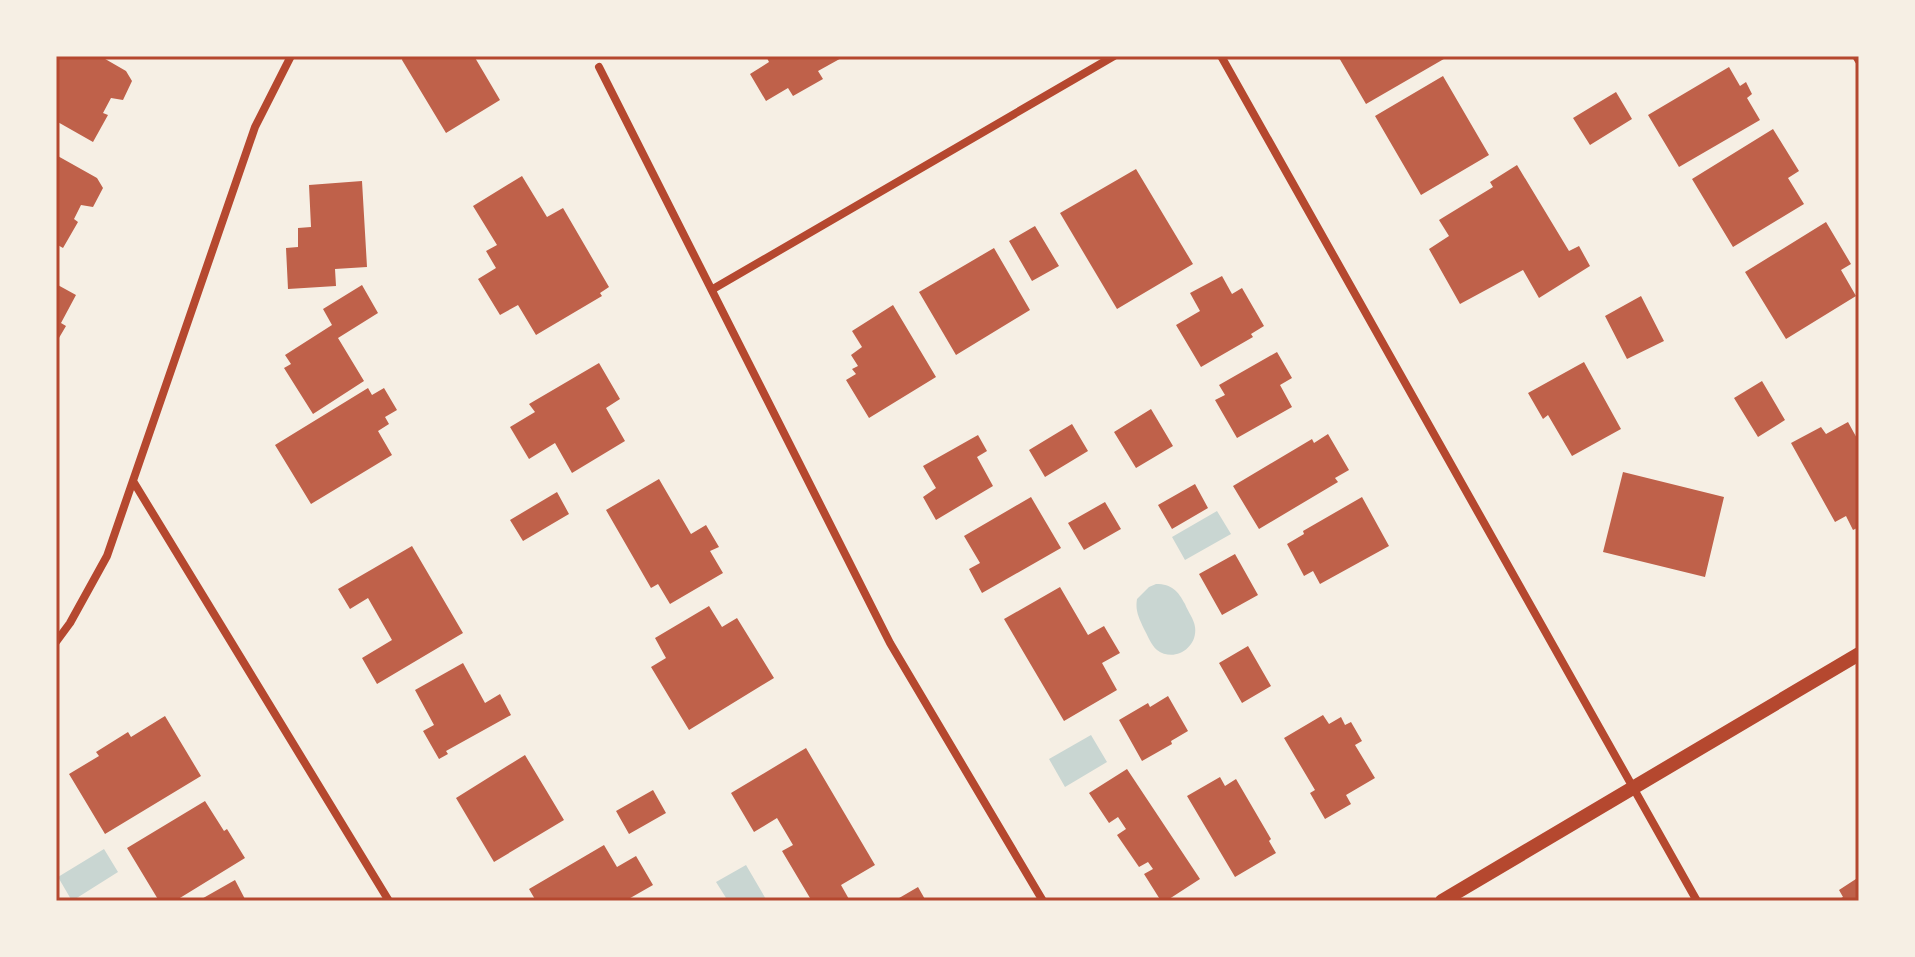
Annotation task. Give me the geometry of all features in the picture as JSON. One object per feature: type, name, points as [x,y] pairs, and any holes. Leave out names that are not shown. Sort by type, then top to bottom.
[{"type":"street","points":[[56,642],[107,556],[255,127],[291,56]]},
{"type":"street","points":[[713,289],[1114,56]]},
{"type":"street","points":[[1221,56],[1697,901]]},
{"type":"street","points":[[1856,56],[1859,61]]},
{"type":"street","points":[[599,67],[890,643],[1043,901]]},
{"type":"street","points":[[133,481],[389,901]]},
{"type":"street","points":[[1442,901],[1859,654]]},
{"type":"shaded area","points":[[1217,511],[1231,534],[1185,560],[1172,537]]},
{"type":"shaded area","points":[[1156,584],[1166,585],[1177,592],[1194,624],[1193,641],[1177,654],[1164,654],[1155,648],[1138,614],[1137,599]]},
{"type":"shaded area","points":[[1091,735],[1107,762],[1065,787],[1049,759]]},
{"type":"shaded area","points":[[104,849],[118,872],[72,901],[58,877]]},
{"type":"shaded area","points":[[746,865],[767,901],[728,901],[716,882]]},
{"type":"building","points":[[56,56],[100,56],[126,71],[132,81],[123,100],[111,98],[103,113],[108,115],[93,142],[56,121]]},
{"type":"building","points":[[403,56],[474,56],[500,100],[446,133],[402,60]]},
{"type":"building","points":[[766,56],[845,56],[818,71],[823,79],[793,96],[788,88],[766,101],[750,74],[769,62]]},
{"type":"building","points":[[1338,56],[1449,56],[1366,104]]},
{"type":"building","points":[[1729,67],[1740,86],[1746,82],[1752,94],[1747,98],[1760,120],[1679,167],[1648,115]]},
{"type":"building","points":[[1443,76],[1489,155],[1421,195],[1375,116]]},
{"type":"building","points":[[1616,92],[1632,119],[1590,145],[1573,118]]},
{"type":"building","points":[[1773,129],[1799,171],[1788,178],[1804,204],[1733,247],[1692,179]]},
{"type":"building","points":[[56,155],[97,178],[103,188],[93,207],[81,205],[74,219],[78,222],[63,248],[56,244]]},
{"type":"building","points":[[1517,165],[1569,251],[1579,246],[1590,266],[1539,298],[1523,270],[1460,304],[1429,249],[1449,236],[1439,220],[1493,187],[1490,182]]},
{"type":"building","points":[[1136,169],[1193,264],[1117,309],[1060,213]]},
{"type":"building","points":[[522,176],[547,217],[563,208],[609,287],[600,293],[602,296],[536,335],[518,305],[500,315],[478,279],[496,268],[486,251],[497,245],[473,206]]},
{"type":"building","points":[[362,181],[367,267],[335,269],[336,286],[288,289],[286,248],[298,247],[298,228],[311,227],[309,185]]},
{"type":"building","points":[[1826,222],[1851,264],[1841,270],[1856,296],[1786,339],[1745,272]]},
{"type":"building","points":[[1035,226],[1059,266],[1032,281],[1009,241]]},
{"type":"building","points":[[994,248],[1030,310],[956,355],[919,292]]},
{"type":"building","points":[[1222,276],[1232,294],[1242,288],[1264,326],[1251,334],[1253,337],[1201,367],[1176,325],[1200,311],[1190,293]]},
{"type":"building","points":[[56,284],[76,295],[61,323],[66,326],[56,343]]},
{"type":"building","points":[[362,285],[378,313],[338,338],[364,381],[313,414],[284,368],[291,364],[285,355],[332,325],[323,309]]},
{"type":"building","points":[[1641,296],[1664,341],[1627,359],[1605,316]]},
{"type":"building","points":[[893,305],[936,377],[869,418],[846,380],[856,374],[852,369],[858,366],[851,355],[862,347],[852,331]]},
{"type":"building","points":[[1277,352],[1292,378],[1280,385],[1292,407],[1237,438],[1215,400],[1225,395],[1219,385]]},
{"type":"building","points":[[1584,362],[1621,429],[1572,456],[1548,415],[1543,419],[1528,393]]},
{"type":"building","points":[[599,363],[620,399],[606,408],[625,441],[572,473],[555,443],[529,459],[510,427],[535,412],[529,404]]},
{"type":"building","points":[[1762,381],[1785,420],[1758,437],[1734,398]]},
{"type":"building","points":[[368,388],[372,395],[384,388],[397,410],[385,417],[389,424],[378,431],[392,455],[311,504],[275,445]]},
{"type":"building","points":[[1151,409],[1173,446],[1136,468],[1114,432]]},
{"type":"building","points":[[1848,422],[1859,442],[1859,527],[1853,530],[1846,516],[1835,522],[1791,443],[1821,427],[1826,434]]},
{"type":"building","points":[[1072,424],[1088,451],[1045,477],[1029,450]]},
{"type":"building","points":[[1328,434],[1349,470],[1335,478],[1338,482],[1259,529],[1233,486],[1312,439],[1314,443]]},
{"type":"building","points":[[978,435],[987,451],[977,457],[993,486],[936,520],[923,497],[936,488],[923,466]]},
{"type":"building","points":[[1623,472],[1724,497],[1705,577],[1603,552]]},
{"type":"building","points":[[659,479],[691,534],[706,525],[719,547],[710,551],[723,573],[670,604],[658,584],[651,588],[606,510]]},
{"type":"building","points":[[1195,484],[1208,508],[1172,529],[1158,505]]},
{"type":"building","points":[[557,492],[569,514],[523,541],[510,520]]},
{"type":"building","points":[[1031,497],[1061,548],[982,593],[969,569],[980,563],[964,536]]},
{"type":"building","points":[[1362,497],[1389,546],[1320,584],[1313,571],[1304,576],[1287,544],[1304,534],[1303,531]]},
{"type":"building","points":[[1105,502],[1121,529],[1084,550],[1068,523]]},
{"type":"building","points":[[412,546],[463,633],[377,684],[362,658],[392,640],[368,598],[350,609],[338,589]]},
{"type":"building","points":[[1235,554],[1258,595],[1222,615],[1199,574]]},
{"type":"building","points":[[1060,587],[1088,635],[1104,626],[1120,653],[1102,663],[1117,690],[1064,721],[1004,619]]},
{"type":"building","points":[[709,606],[722,627],[737,618],[774,678],[689,730],[651,667],[666,658],[655,638]]},
{"type":"building","points":[[1248,646],[1271,686],[1242,703],[1219,663]]},
{"type":"building","points":[[463,663],[485,703],[500,694],[511,715],[446,751],[448,754],[439,759],[423,731],[434,725],[415,690]]},
{"type":"building","points":[[1168,696],[1188,731],[1142,761],[1119,720],[1148,703],[1150,707]]},
{"type":"building","points":[[1323,715],[1329,724],[1341,717],[1345,725],[1351,722],[1362,741],[1355,745],[1375,778],[1346,795],[1351,804],[1325,819],[1310,793],[1315,790],[1284,738]]},
{"type":"building","points":[[165,716],[201,776],[105,834],[69,774],[99,756],[96,752],[128,732],[131,737]]},
{"type":"building","points":[[806,748],[875,865],[841,885],[850,901],[806,901],[810,898],[782,851],[793,845],[777,818],[754,832],[731,793]]},
{"type":"building","points":[[525,755],[564,820],[494,862],[456,798]]},
{"type":"building","points":[[1127,769],[1200,879],[1166,901],[1161,901],[1144,874],[1153,869],[1148,862],[1139,867],[1117,835],[1126,829],[1118,817],[1109,823],[1089,793]]},
{"type":"building","points":[[1220,777],[1225,786],[1236,779],[1276,853],[1235,877],[1187,796]]},
{"type":"building","points":[[653,790],[666,813],[629,834],[616,811]]},
{"type":"building","points":[[205,801],[245,858],[175,901],[159,901],[127,848]]},
{"type":"building","points":[[604,845],[617,867],[636,856],[653,885],[625,901],[536,901],[529,889]]},
{"type":"building","points":[[1859,877],[1859,901],[1836,901],[1843,897],[1839,890]]},
{"type":"building","points":[[235,880],[246,901],[198,901]]},
{"type":"building","points":[[918,887],[926,901],[894,901]]}]
